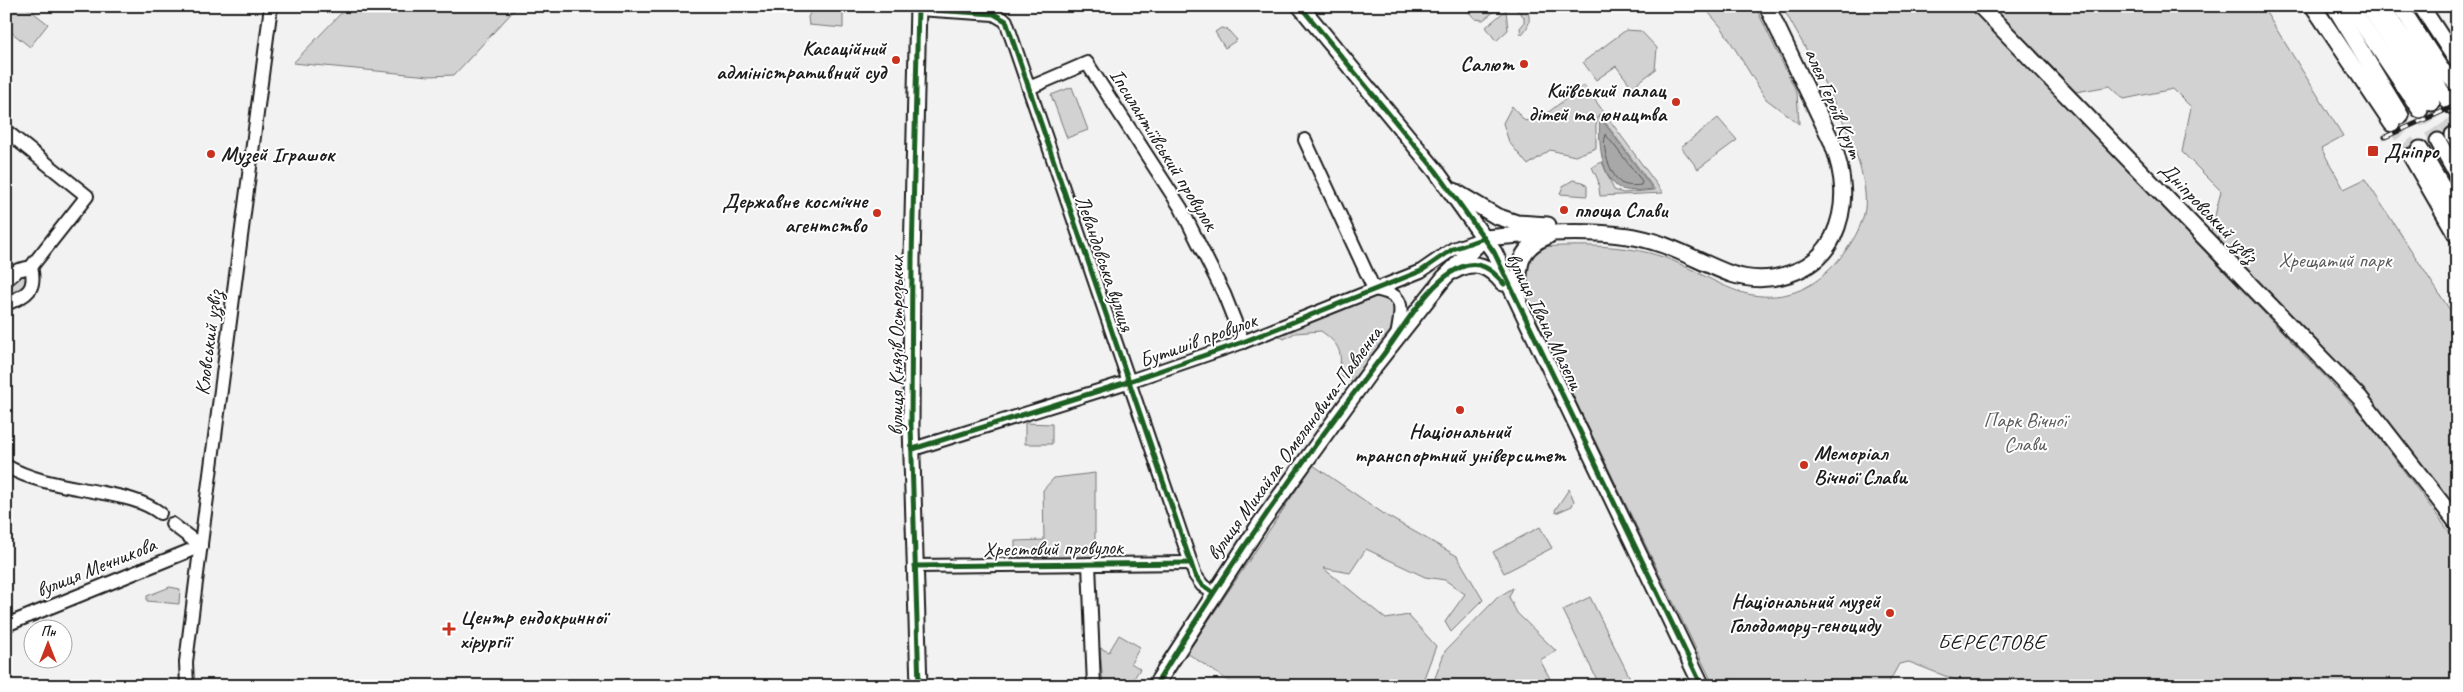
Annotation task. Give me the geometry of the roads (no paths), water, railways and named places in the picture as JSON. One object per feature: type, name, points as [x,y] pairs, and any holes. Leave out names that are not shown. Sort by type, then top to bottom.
[{"type":"main road","name":"вулиця Івана Мазепи","points":[[1300,6],[1445,184],[1494,252],[1702,686]]},
{"type":"main road","name":"алея Героїв Крут","points":[[1484,238],[1582,233],[1613,234],[1649,239],[1745,277],[1778,277],[1796,272],[1818,259],[1831,241],[1840,219],[1844,196],[1841,165],[1832,142],[1767,6]]},
{"type":"main road","name":"Дніпровський узвіз","points":[[1980,6],[2360,398],[2457,523]]},
{"type":"main road","points":[[2315,10],[2396,120],[2334,6]]},
{"type":"main road","points":[[2350,6],[2426,106],[2368,6]]},
{"type":"main road","points":[[2381,6],[2452,106]]},
{"type":"main road","points":[[2421,6],[2457,61]]},
{"type":"main road","points":[[2401,7],[2441,69],[2457,84]]},
{"type":"main road","name":"вулиця Князів Острозьких","points":[[918,8],[912,258],[913,449],[919,686]]},
{"type":"main road","points":[[2438,141],[2457,175]]},
{"type":"main road","points":[[2457,212],[2416,153],[2457,236]]},
{"type":"main road","points":[[1445,184],[1457,194],[1496,216],[1517,223],[1550,226],[1582,233]]},
{"type":"main road","points":[[1519,305],[1518,279],[1524,252],[1538,240],[1556,233]]},
{"type":"main road","name":"вулиця Михайла Омеляновича-Павленка","points":[[1155,686],[1213,593],[1292,480],[1397,336],[1444,278],[1484,238]]},
{"type":"main road","points":[[1444,278],[1460,268],[1474,265],[1492,270],[1519,305]]},
{"type":"street","name":"Кловський узвіз","points":[[182,680],[271,6]]},
{"type":"street","name":"Левандовська вулиця","points":[[918,8],[994,14],[1006,21],[1191,563],[1202,585],[1213,593]]},
{"type":"street","name":"Іпсилантіївський провулок","points":[[1029,88],[1087,63],[1181,208],[1224,294],[1243,342]]},
{"type":"street","points":[[6,131],[87,196],[31,267],[18,270],[6,280]]},
{"type":"street","points":[[1305,140],[1374,289],[1392,293],[1398,299],[1402,312],[1397,336]]},
{"type":"street","name":"Бутишів провулок","points":[[913,449],[1128,382],[1243,342],[1421,271],[1453,249],[1484,238]]},
{"type":"street","points":[[7,302],[22,297],[31,288],[33,278],[31,267]]},
{"type":"street","points":[[6,466],[38,480],[134,500],[153,507],[160,512]]},
{"type":"street","points":[[172,524],[200,546]]},
{"type":"street","name":"вулиця Мечникова","points":[[6,625],[200,546]]},
{"type":"street","name":"Хрестовий провулок","points":[[915,566],[1191,563]]},
{"type":"street","points":[[1089,564],[1094,686]]},
{"type":"water","points":[[1600,117],[1653,189],[1633,191],[1622,189],[1609,177],[1600,146]]},
{"type":"tunnel","points":[[2432,103],[2453,135]]},
{"type":"tunnel","points":[[2420,110],[2438,141]]},
{"type":"tunnel","points":[[2392,124],[2424,164]]},
{"type":"railway","points":[[2385,137],[2457,105]]},
{"type":"place","name":"Касаційний адміністративний суд","points":[[896,60]]},
{"type":"place","name":"Салют","points":[[1524,64]]},
{"type":"place","name":"Київський палац дітей та юнацтва","points":[[1676,102]]},
{"type":"place","name":"Дніпро","points":[[2373,151]]},
{"type":"place","name":"Музей Іграшок","points":[[211,154]]},
{"type":"place","name":"площа Слави","points":[[1564,210]]},
{"type":"place","name":"Державне космічне агентство","points":[[877,213]]},
{"type":"place","name":"Національний транспортний університет","points":[[1460,410]]},
{"type":"place","name":"Меморіал Вічної Слави","points":[[1804,465]]},
{"type":"place","name":"Національний музей Голодомору-геноциду","points":[[1890,613]]},
{"type":"place","name":"Центр ендокринної хірургії","points":[[449,629]]},
{"type":"district","name":"БЕРЕСТОВЕ","points":[[1992,641]]},
{"type":"park label","name":"Хрещатий парк","points":[[2335,260]]},
{"type":"park label","name":"Парк Вічної Слави","points":[[2025,432]]}]
